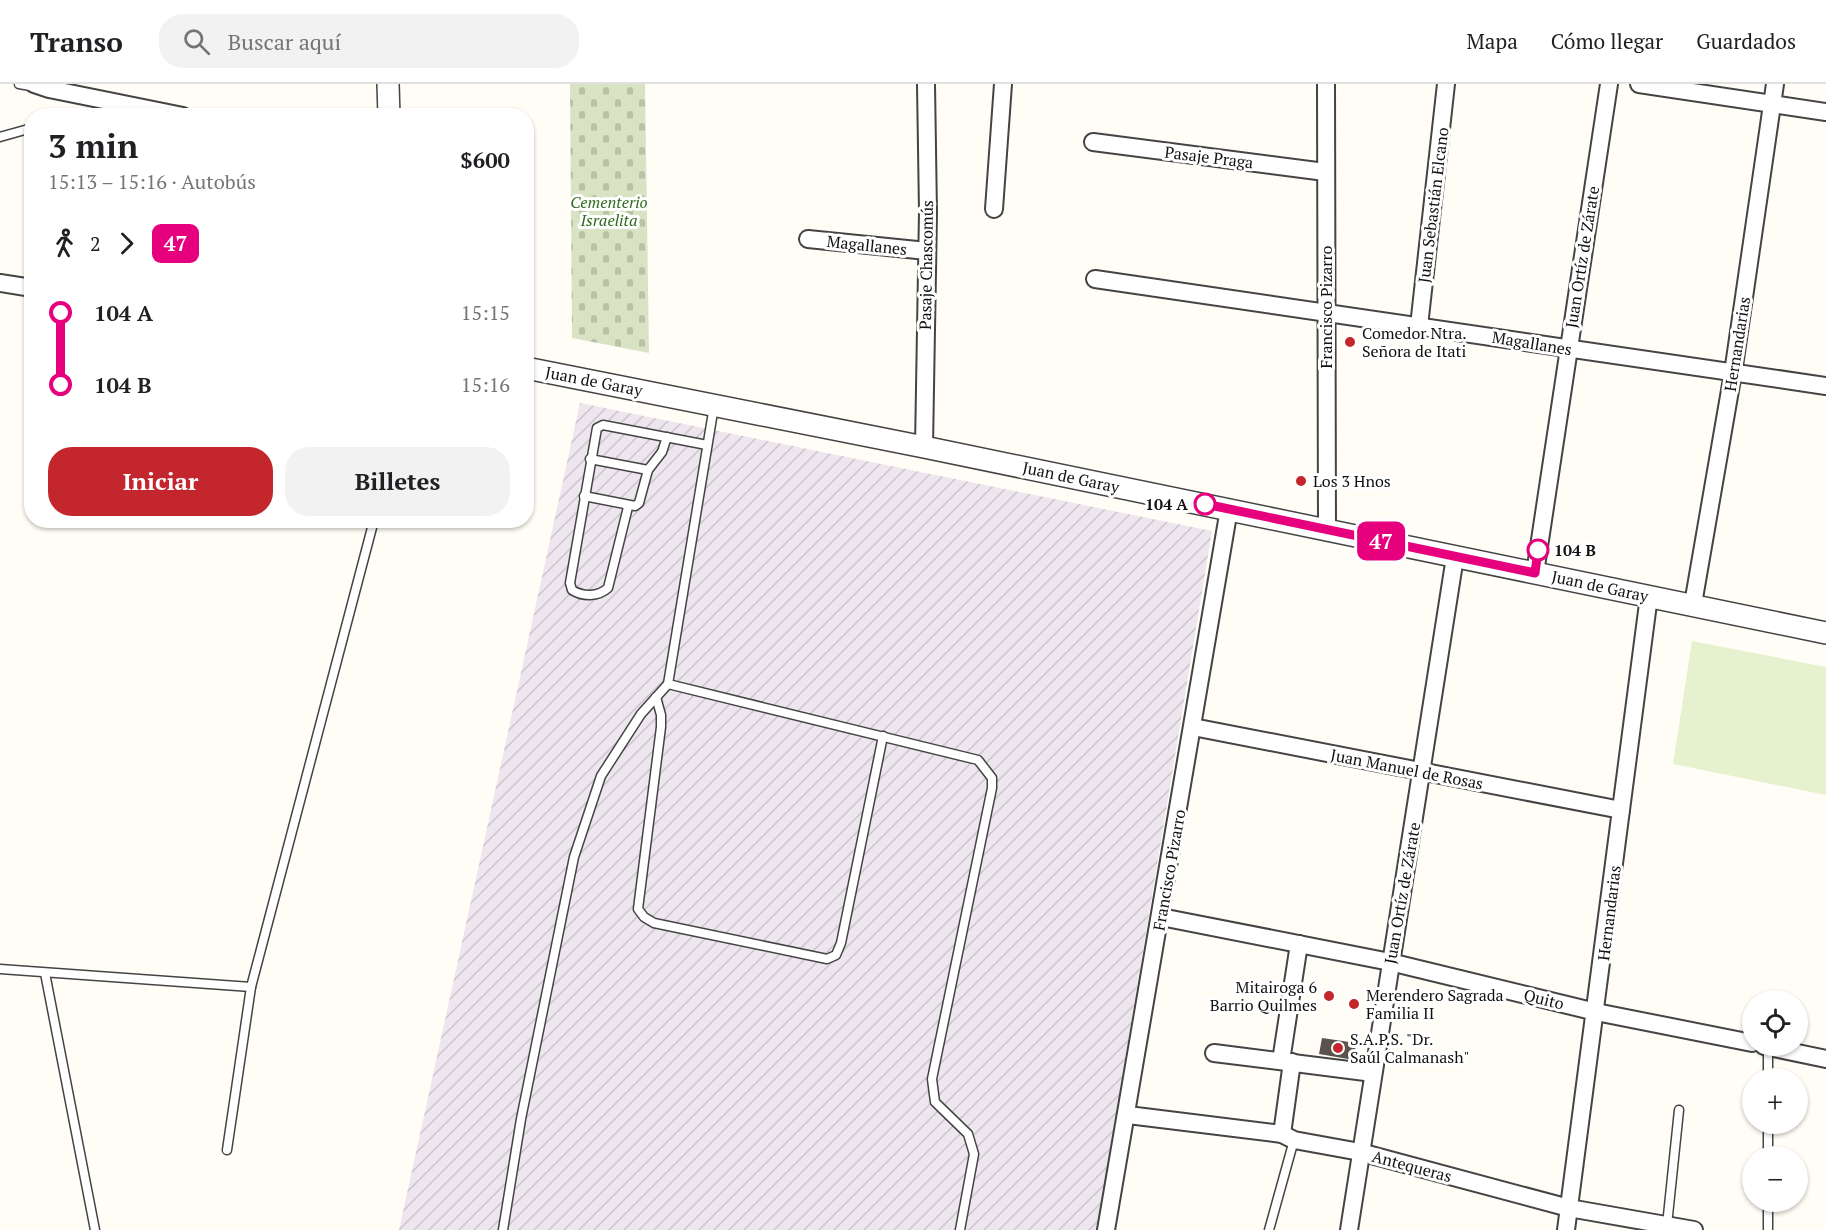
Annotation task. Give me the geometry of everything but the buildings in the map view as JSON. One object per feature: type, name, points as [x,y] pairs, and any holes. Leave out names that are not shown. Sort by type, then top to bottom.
[{"type":"street","points":[[388,84],[389,108]]},
{"type":"street","name":"Pasaje Chascomús","points":[[924,447],[927,251],[926,84]]},
{"type":"street","points":[[994,209],[1003,84]]},
{"type":"street","name":"Francisco Pizarro","points":[[1326,84],[1327,530]]},
{"type":"street","name":"Juan Sebastián Elcano","points":[[1419,326],[1446,84]]},
{"type":"street","name":"Juan Ortíz de Zárate","points":[[1535,573],[1609,84]]},
{"type":"street","points":[[1639,84],[1826,112]]},
{"type":"street","name":"Hernandarias","points":[[1693,604],[1733,373],[1774,84]]},
{"type":"street","points":[[35,85],[148,108]]},
{"type":"street","name":"Pasaje Praga","points":[[1092,142],[1325,172]]},
{"type":"street","name":"Magallanes","points":[[808,238],[927,251]]},
{"type":"street","name":"Magallanes","points":[[1095,279],[1826,386]]},
{"type":"street","points":[[0,282],[24,286]]},
{"type":"street","name":"Juan de Garay","points":[[534,370],[1229,509],[1826,633]]},
{"type":"street","name":"Francisco Pizarro","points":[[1106,1230],[1128,1115],[1229,509]]},
{"type":"street","name":"Juan Ortíz de Zárate","points":[[1349,1230],[1455,557]]},
{"type":"street","name":"Hernandarias","points":[[1566,1230],[1649,596]]},
{"type":"street","name":"Juan Manuel de Rosas","points":[[1193,727],[1621,810]]},
{"type":"street","name":"Quito","points":[[1161,917],[1390,962],[1596,1012],[1742,1041]]},
{"type":"street","points":[[1288,1137],[1287,1061],[1299,944]]},
{"type":"street","points":[[1214,1053],[1373,1073]]},
{"type":"street","name":"Quito","points":[[1808,1055],[1826,1059]]},
{"type":"street","name":"Antequeras","points":[[1128,1115],[1288,1137],[1360,1152],[1569,1208],[1694,1230]]},
{"type":"lane","points":[[19,84],[35,85]]},
{"type":"lane","points":[[129,108],[139,106]]},
{"type":"lane","points":[[0,137],[24,130]]},
{"type":"lane","points":[[502,1230],[521,1119],[574,857],[601,776],[641,714],[668,684],[714,405]]},
{"type":"lane","points":[[628,507],[608,588],[596,594],[579,594],[572,590],[570,583],[594,433],[603,425],[707,445]]},
{"type":"lane","points":[[584,496],[628,507],[639,503],[648,470],[662,452],[667,437]]},
{"type":"lane","points":[[590,459],[648,470]]},
{"type":"lane","points":[[227,1150],[251,987],[372,528]]},
{"type":"lane","points":[[668,684],[978,760],[992,778],[992,788],[932,1079],[935,1101],[968,1134],[974,1154],[960,1230]]},
{"type":"lane","points":[[656,697],[661,715],[661,727],[638,909],[644,917],[654,923],[827,959],[836,955],[841,943],[883,736]]},
{"type":"lane","points":[[0,969],[251,987]]},
{"type":"lane","points":[[45,973],[95,1230]]},
{"type":"lane","points":[[1673,1227],[1679,1110]]},
{"type":"lane","points":[[1269,1230],[1288,1137]]},
{"type":"lane","points":[[1768,1212],[1768,1230]]},
{"type":"shaded area","points":[[580,403],[1212,531],[1097,1230],[399,1230]]},
{"type":"green space","name":"Cementerio Israelita","points":[[570,84],[645,84],[649,353],[572,338]]},
{"type":"green space","points":[[1692,641],[1826,667],[1826,795],[1673,764]]},
{"type":"bus line","name":"47","points":[[1205,504],[1535,573],[1538,550]]},
{"type":"place","name":"Comedor Ntra. Señora de Itati","points":[[1350,342]]},
{"type":"place","name":"Los 3 Hnos","points":[[1301,481]]},
{"type":"place","name":"104 A","points":[[1205,504]]},
{"type":"place","name":"104 B","points":[[1538,550]]},
{"type":"place","name":"Mitairoga 6 Barrio Quilmes","points":[[1329,996]]},
{"type":"place","name":"Merendero Sagrada Familia II","points":[[1354,1004]]},
{"type":"place","name":"S.A.P.S. \"Dr. Saúl Calmanash\"","points":[[1338,1048]]}]
